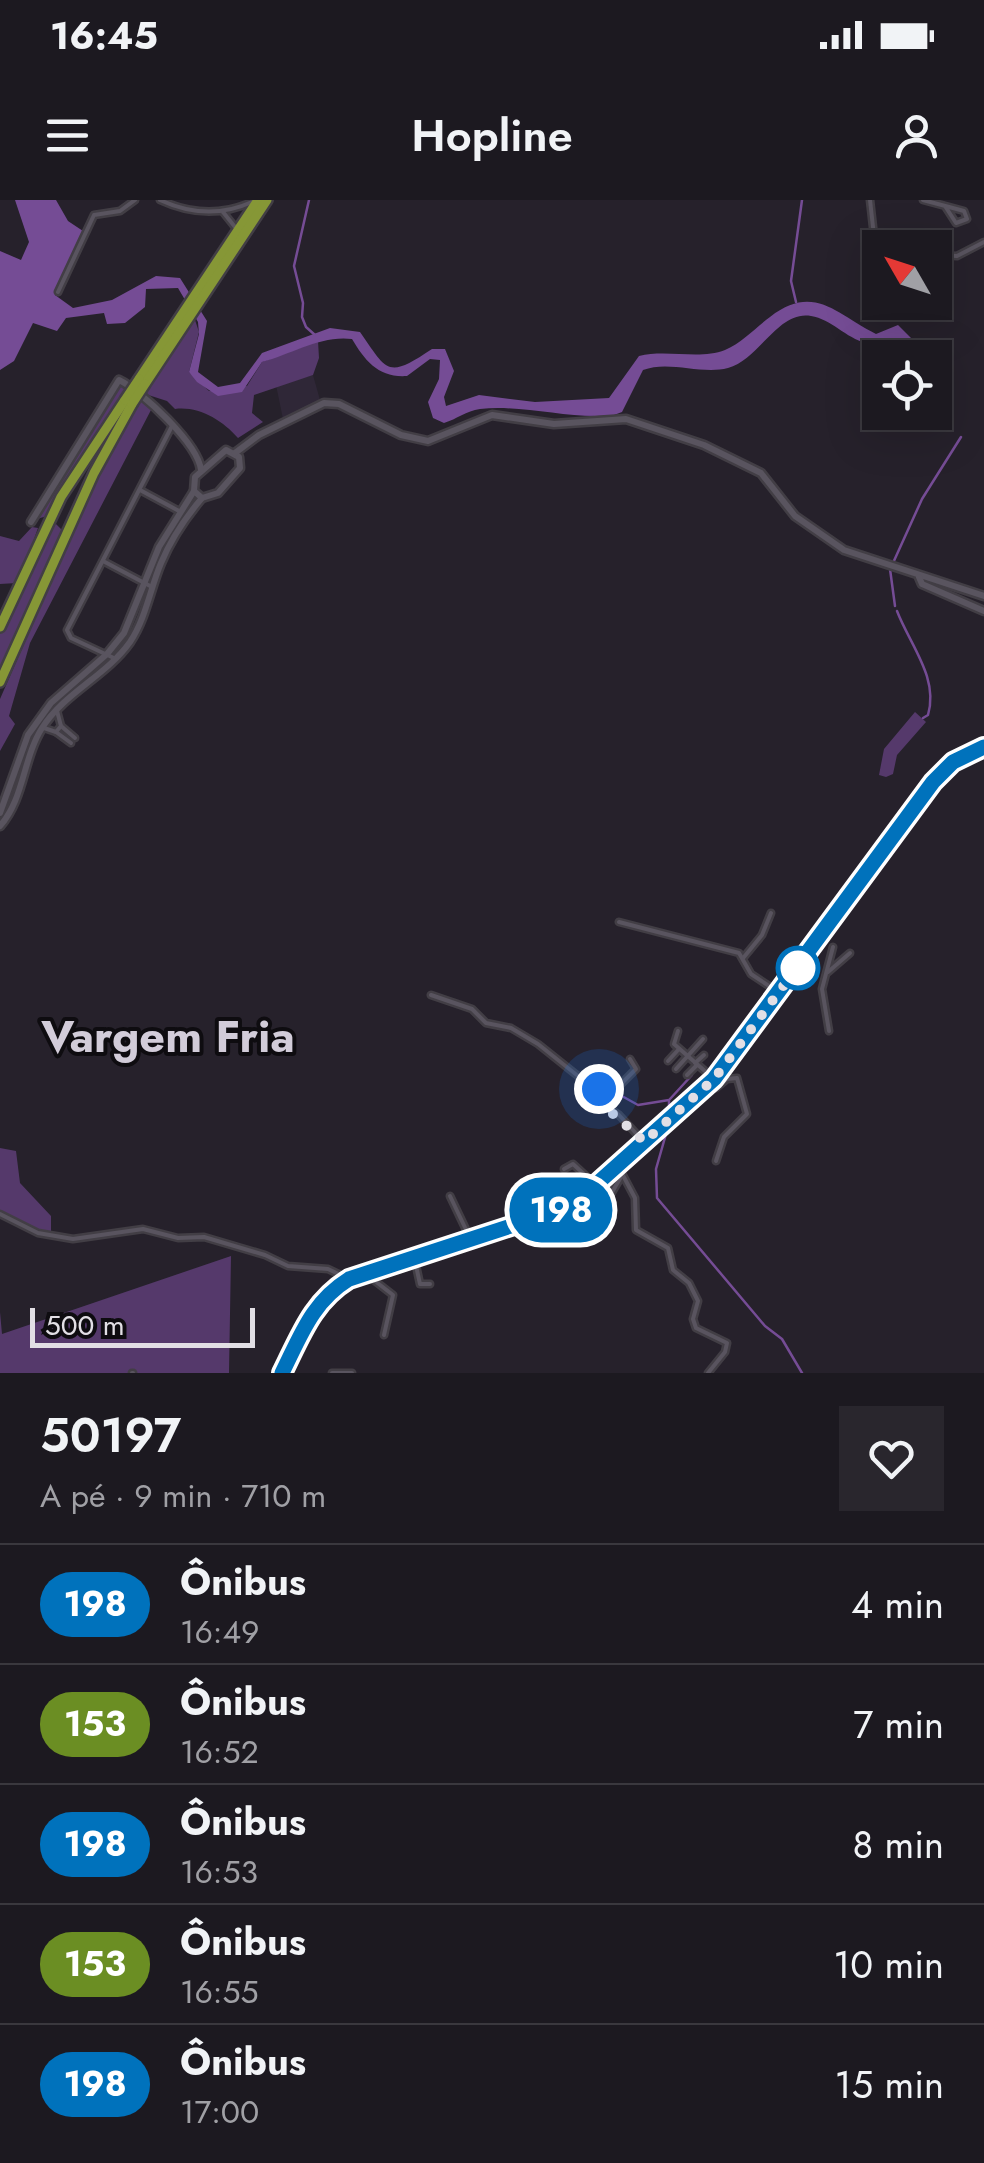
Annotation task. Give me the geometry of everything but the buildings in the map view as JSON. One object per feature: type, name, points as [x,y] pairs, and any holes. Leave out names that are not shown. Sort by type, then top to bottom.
[{"type":"highway","points":[[200,294],[257,200]]},
{"type":"highway","points":[[0,627],[50,518],[266,200]]},
{"type":"highway","points":[[0,682],[129,402]]},
{"type":"highway","points":[[43,533],[51,524],[59,525],[64,540]]},
{"type":"main road","points":[[30,522],[121,380],[172,426],[199,458],[201,470]]},
{"type":"main road","points":[[0,826],[16,798],[26,751],[43,726],[84,679],[116,659],[135,632],[148,585],[179,511],[194,491],[195,477],[222,451],[234,453],[259,435],[324,403],[339,404],[400,435],[428,441],[492,415],[554,424],[626,420],[735,458],[761,473],[795,516],[844,550],[984,596]]},
{"type":"main road","points":[[0,813],[26,751],[130,622],[180,525],[202,498],[218,494],[238,472],[241,463],[234,453]]},
{"type":"main road","points":[[199,458],[210,460]]},
{"type":"main road","points":[[194,491],[202,498]]},
{"type":"main road","points":[[30,522],[50,518]]},
{"type":"main road","points":[[30,522],[43,533]]},
{"type":"main road","points":[[919,577],[922,584],[984,611]]},
{"type":"main road","points":[[282,1373],[310,1315],[324,1296],[349,1279],[572,1206],[620,1170],[644,1142],[711,1082],[933,782],[953,762],[984,747]]},
{"type":"street","points":[[58,292],[94,215],[114,213],[134,200]]},
{"type":"street","points":[[160,200],[180,210],[247,217]]},
{"type":"street","points":[[227,213],[257,200]]},
{"type":"street","points":[[870,200],[873,230]]},
{"type":"street","points":[[922,200],[944,206]]},
{"type":"street","points":[[227,213],[235,236]]},
{"type":"street","points":[[952,256],[984,242]]},
{"type":"street","points":[[116,659],[66,634],[172,426]]},
{"type":"street","points":[[140,490],[179,511]]},
{"type":"street","points":[[102,560],[148,585]]},
{"type":"street","points":[[43,726],[59,729],[74,736],[69,742],[59,729],[57,709]]},
{"type":"street","points":[[744,958],[762,935],[770,913]]},
{"type":"street","points":[[619,922],[673,934],[744,958],[751,974],[779,993]]},
{"type":"street","points":[[829,1031],[822,989],[834,947]]},
{"type":"street","points":[[828,972],[850,953]]},
{"type":"street","points":[[432,995],[472,1009],[486,1023],[510,1028],[538,1044],[578,1076],[644,1142]]},
{"type":"street","points":[[678,1030],[674,1042],[716,1088],[729,1078],[737,1078],[747,1111],[746,1119],[724,1137],[716,1160]]},
{"type":"street","points":[[676,1069],[703,1039]]},
{"type":"street","points":[[668,1061],[680,1049]]},
{"type":"street","points":[[687,1075],[704,1055]]},
{"type":"street","points":[[593,1094],[601,1088],[616,1089],[632,1076],[636,1069],[630,1059]]},
{"type":"street","points":[[564,1169],[573,1164],[597,1186]]},
{"type":"street","points":[[611,1194],[620,1170]]},
{"type":"street","points":[[620,1170],[635,1198],[636,1230],[664,1244],[673,1270],[691,1287],[698,1305],[694,1324],[727,1343],[725,1352],[708,1373]]},
{"type":"street","points":[[450,1196],[470,1238]]},
{"type":"street","points":[[0,1214],[38,1233],[72,1239],[144,1229],[178,1238],[204,1236],[288,1266],[331,1270],[349,1279]]},
{"type":"street","points":[[414,1256],[420,1284],[430,1284]]},
{"type":"street","points":[[372,1270],[375,1281],[393,1295],[384,1334]]},
{"type":"street","points":[[332,1373],[352,1373]]},
{"type":"shaded area","points":[[15,200],[56,200],[68,221],[83,231],[55,295],[73,308],[112,300],[156,276],[180,278],[207,321],[198,372],[218,387],[240,383],[262,353],[330,328],[360,332],[390,367],[406,365],[432,349],[445,349],[454,371],[444,397],[446,406],[479,395],[535,402],[609,398],[639,356],[725,350],[770,317],[800,302],[824,305],[876,334],[898,325],[913,340],[862,341],[818,318],[799,316],[788,320],[749,356],[728,368],[663,366],[643,370],[622,412],[614,415],[496,408],[475,410],[444,423],[433,418],[428,402],[439,379],[440,360],[430,359],[407,376],[388,374],[368,361],[352,339],[318,342],[262,362],[242,392],[218,396],[189,372],[199,334],[198,322],[178,288],[146,289],[145,307],[125,323],[107,324],[104,313],[66,318],[57,331],[33,323],[14,361],[0,370],[0,251],[21,260],[29,242]]},
{"type":"shaded area","points":[[194,317],[199,332],[189,372],[209,391],[247,386],[262,362],[318,341],[319,358],[313,375],[254,395],[252,413],[263,422],[238,438],[210,416],[175,409],[167,401],[142,393]]},
{"type":"shaded area","points":[[313,375],[320,400],[283,419],[276,385]]},
{"type":"shaded area","points":[[118,383],[130,389],[47,516],[37,519]]},
{"type":"shaded area","points":[[140,399],[151,410],[30,643],[9,716],[15,724],[0,751],[0,699],[97,477]]},
{"type":"shaded area","points":[[56,524],[63,531],[63,542],[0,683],[0,627],[17,583],[0,584],[0,536],[19,541],[32,527],[38,528],[22,573],[49,525]]},
{"type":"shaded area","points":[[915,712],[926,722],[897,755],[893,774],[879,775],[884,749]]},
{"type":"shaded area","points":[[0,1148],[16,1151],[20,1183],[51,1216],[51,1236],[0,1214]]},
{"type":"shaded area","points":[[231,1256],[229,1373],[0,1373],[0,1312],[2,1334]]},
{"type":"waterway","points":[[309,200],[294,266],[303,303],[302,317],[315,335]]},
{"type":"waterway","points":[[796,302],[791,281],[802,200]]},
{"type":"waterway","points":[[893,563],[922,499],[961,437]]},
{"type":"waterway","points":[[890,569],[895,606]]},
{"type":"waterway","points":[[897,611],[930,688],[928,715],[923,718]]},
{"type":"waterway","points":[[670,1099],[692,1075]]},
{"type":"waterway","points":[[620,1095],[638,1105],[669,1100],[669,1113],[663,1118]]},
{"type":"waterway","points":[[668,1127],[656,1169],[657,1198],[765,1326],[782,1339],[802,1373]]},
{"type":"bus line","name":"198","points":[[282,1373],[310,1315],[324,1296],[349,1279],[556,1212],[572,1206],[597,1186],[714,1079],[941,772],[984,747]]},
{"type":"district","name":"Vargem Fria","points":[[168,1036]]},
{"type":"route","points":[[599,1089],[593,1094],[596,1098],[619,1115],[644,1142],[714,1079],[799,965],[798,968]]}]
